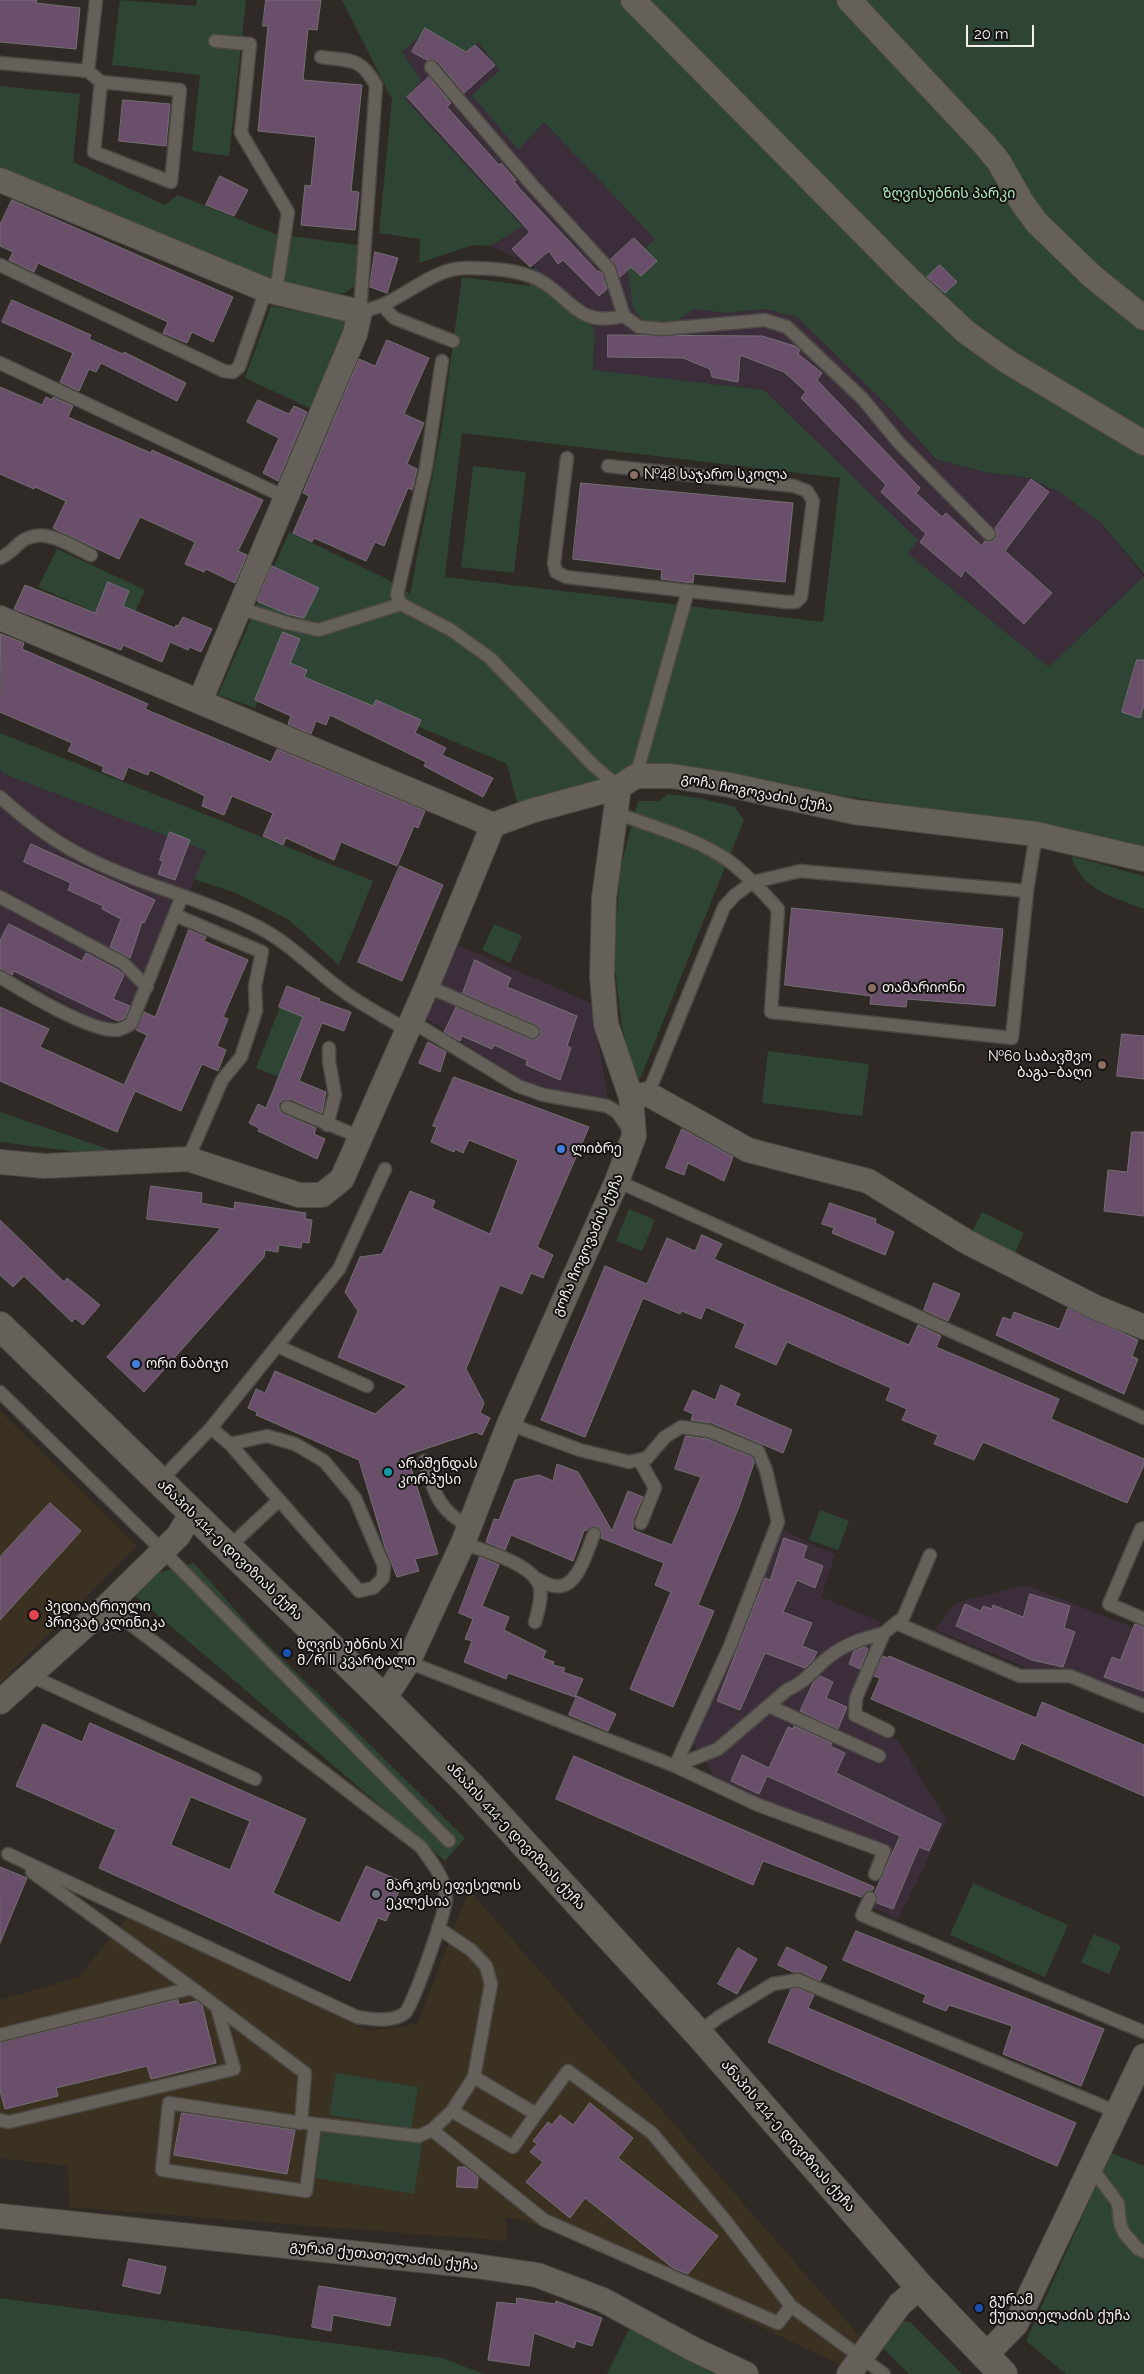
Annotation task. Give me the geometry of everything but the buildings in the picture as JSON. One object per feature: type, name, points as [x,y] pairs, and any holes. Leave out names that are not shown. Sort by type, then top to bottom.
[{"type":"main road","name":"ანაპის 414-ე დივიზიას ქუჩა","points":[[0,1326],[471,1786],[698,2033],[920,2287],[994,2365]]},
{"type":"street","points":[[633,0],[908,278],[966,332],[1008,362],[1144,443]]},
{"type":"street","points":[[848,0],[985,144],[999,162],[1021,201],[1037,223],[1093,277],[1144,318]]},
{"type":"street","points":[[2,186],[271,291],[371,309],[355,334],[200,701]]},
{"type":"street","points":[[0,618],[493,825],[532,811],[628,782]]},
{"type":"street","name":"გოჩა ჩოგოვაძის ქუჩა","points":[[384,1699],[408,1662],[466,1534],[509,1424],[617,1181],[634,1136],[639,1096],[606,1024],[602,977],[604,898],[616,813],[628,782],[671,776],[730,785],[854,812],[1036,834],[1144,859]]},
{"type":"street","points":[[0,1162],[46,1166],[188,1159],[298,1195],[322,1195],[342,1179],[427,986],[493,825]]},
{"type":"street","points":[[639,1096],[748,1150],[868,1181],[967,1242],[1097,1308],[1144,1327]]},
{"type":"street","points":[[0,1702],[107,1606],[163,1551],[178,1536],[192,1513]]},
{"type":"street","points":[[994,2365],[1016,2324],[1144,2056]]},
{"type":"street","name":"გურამ ქუთათელაძის ქუჩა","points":[[0,2216],[476,2266],[537,2275],[603,2300],[693,2349],[746,2374]]},
{"type":"street","points":[[855,2366],[902,2301],[920,2287]]},
{"type":"lane","points":[[88,71],[96,0]]},
{"type":"lane","points":[[0,265],[224,371],[233,372],[239,367],[271,291],[288,212],[241,133],[250,44],[215,41]]},
{"type":"lane","points":[[321,57],[354,61],[366,69],[376,86],[371,182],[371,309]]},
{"type":"lane","points":[[0,63],[88,71],[101,82],[180,90],[171,182],[94,152],[101,82]]},
{"type":"lane","points":[[431,67],[609,269],[624,316],[639,327],[663,329],[765,320],[787,327],[862,398],[899,443],[989,534]]},
{"type":"lane","points":[[371,309],[446,270],[464,268],[517,271],[539,280],[584,315],[596,319],[624,316]]},
{"type":"lane","points":[[371,309],[453,341]]},
{"type":"lane","points":[[442,361],[426,468],[397,595],[401,604],[451,630],[490,658],[593,765],[628,782],[688,591]]},
{"type":"lane","points":[[0,363],[287,498]]},
{"type":"lane","points":[[567,458],[554,562],[556,572],[566,576],[688,591],[796,602],[801,597],[813,501],[807,491],[794,486],[608,466]]},
{"type":"lane","points":[[0,558],[12,553],[27,538],[37,536],[49,536],[90,555]]},
{"type":"lane","points":[[239,608],[287,623],[318,630],[401,604]]},
{"type":"lane","points":[[0,796],[17,812],[70,849],[140,880],[226,911],[261,928],[285,944],[343,991],[409,1025],[518,1086],[544,1095],[607,1106],[617,1112],[634,1136]]},
{"type":"lane","points":[[616,813],[692,842],[728,860],[753,882],[778,909],[771,1012],[1012,1038],[1027,891],[1036,834]]},
{"type":"lane","points":[[639,1096],[724,908],[735,895],[753,882],[800,871],[1027,891]]},
{"type":"lane","points":[[0,977],[34,997],[98,1027],[118,1030],[131,1024],[182,896]]},
{"type":"lane","points":[[0,897],[123,963],[147,987]]},
{"type":"lane","points":[[175,915],[262,952],[255,986],[256,1011],[241,1057],[222,1080],[188,1159]]},
{"type":"lane","points":[[427,986],[533,1032]]},
{"type":"lane","points":[[327,1124],[335,1095],[329,1061],[329,1048]]},
{"type":"lane","points":[[288,1107],[360,1137]]},
{"type":"lane","points":[[160,1481],[211,1428],[339,1269],[385,1169]]},
{"type":"lane","points":[[617,1181],[1144,1418]]},
{"type":"lane","points":[[277,1346],[368,1386]]},
{"type":"lane","points":[[0,1392],[163,1551],[449,1840]]},
{"type":"lane","points":[[509,1424],[580,1450],[629,1462],[647,1458],[665,1437],[681,1427],[710,1431],[758,1451],[766,1470],[778,1522],[730,1646],[675,1766]]},
{"type":"lane","points":[[211,1428],[230,1444],[278,1501],[359,1591],[373,1588],[383,1578],[384,1566],[355,1498],[324,1461],[295,1444],[267,1436],[230,1444]]},
{"type":"lane","points":[[424,1461],[436,1499],[466,1534],[527,1568],[537,1579],[540,1588],[540,1604],[535,1622]]},
{"type":"lane","points":[[640,1461],[655,1488],[641,1523]]},
{"type":"lane","points":[[228,1548],[278,1501]]},
{"type":"lane","points":[[1144,1528],[1141,1529],[1109,1604],[1144,1619]]},
{"type":"lane","points":[[537,1579],[556,1587],[565,1585],[575,1579],[594,1534]]},
{"type":"lane","points":[[675,1766],[718,1749],[787,1690],[801,1684],[831,1655],[864,1639],[884,1634],[903,1618],[930,1554]]},
{"type":"lane","points":[[4,1851],[357,2017],[384,2020],[405,2013],[415,1998],[447,1899],[441,1875],[420,1847],[107,1606]]},
{"type":"lane","points":[[896,1624],[1020,1676],[1070,1676],[1144,1706]]},
{"type":"lane","points":[[884,1634],[856,1698],[854,1708],[855,1715],[888,1730]]},
{"type":"lane","points":[[408,1662],[675,1766],[758,1804],[884,1851],[875,1874]]},
{"type":"lane","points":[[29,1675],[255,1780]]},
{"type":"lane","points":[[769,1706],[879,1756]]},
{"type":"lane","points":[[4,1851],[305,2073],[301,2123]]},
{"type":"lane","points":[[870,1898],[862,1915],[1144,2032]]},
{"type":"lane","points":[[315,2124],[306,2191],[162,2170],[169,2103],[301,2123],[315,2124],[419,2136],[432,2130],[452,2111],[474,2077],[491,1984],[486,1966],[471,1950],[438,1928]]},
{"type":"lane","points":[[698,2033],[718,2017],[773,1984],[798,1980],[1118,2112]]},
{"type":"lane","points":[[0,2035],[192,1988]]},
{"type":"lane","points":[[0,2120],[8,2122],[234,2069],[217,2007]]},
{"type":"lane","points":[[452,2111],[514,2146],[568,2071],[652,2133],[724,2219],[792,2306],[855,2366],[884,2374]]},
{"type":"lane","points":[[474,2077],[536,2114]]},
{"type":"lane","points":[[432,2130],[544,2220],[778,2323],[792,2306]]},
{"type":"lane","points":[[1091,2167],[1118,2202],[1120,2224],[1124,2233],[1138,2249],[1144,2252]]},
{"type":"shaded area","points":[[428,29],[478,42],[501,70],[518,149],[544,122],[656,239],[627,266],[677,321],[694,309],[725,313],[765,309],[797,317],[884,402],[936,459],[984,472],[1030,478],[1061,493],[1101,523],[1144,576],[1049,667],[907,554],[917,540],[764,390],[593,370],[595,331],[534,267],[491,246],[522,226],[405,99],[402,52]]},
{"type":"shaded area","points":[[0,769],[5,774],[206,851],[146,997],[129,1020],[100,1022],[0,967]]},
{"type":"shaded area","points":[[455,944],[591,1003],[608,1098],[566,1092],[522,1081],[426,1018]]},
{"type":"shaded area","name":"პედიატრიული პრივატ კლინიკა","points":[[0,1411],[137,1546],[0,1683]]},
{"type":"shaded area","points":[[782,1530],[835,1555],[821,1597],[881,1622],[849,1699],[851,1716],[898,1741],[947,1820],[898,1919],[869,1906],[886,1857],[720,1784],[693,1744]]},
{"type":"shaded area","points":[[1026,1585],[1144,1632],[1144,1699],[1077,1671],[1030,1669],[935,1630],[956,1603]]},
{"type":"shaded area","points":[[469,1890],[861,2338],[845,2367],[616,2258],[526,2221],[506,2217],[507,2241],[69,2207],[68,2166],[0,2158],[0,2000],[79,1977],[128,1916],[369,2031],[417,2024]]},
{"type":"green space","points":[[120,0],[196,6],[197,0],[246,0],[229,156],[192,151],[200,75],[112,65]]},
{"type":"green space","name":"ზღვისუბნის პარკი","points":[[342,0],[1144,0],[1144,574],[1101,523],[1061,493],[1030,478],[984,472],[936,459],[884,402],[797,317],[765,309],[725,313],[694,309],[677,321],[644,322],[633,308],[627,266],[655,239],[544,122],[518,150],[472,95],[500,70],[478,42],[455,61],[428,29],[402,52],[421,80],[405,99],[522,226],[491,246],[473,245],[419,263],[420,239],[379,233],[392,99]]},
{"type":"green space","points":[[0,86],[80,94],[73,162],[165,205],[178,195],[276,234],[358,245],[356,285],[345,293],[324,294],[251,273],[0,167]]},
{"type":"green space","points":[[534,267],[580,305],[595,331],[593,370],[764,390],[918,540],[908,554],[1049,667],[1144,576],[1144,848],[1084,833],[799,789],[639,770],[517,803],[507,764],[273,665],[255,708],[218,695],[289,532],[387,579],[410,594],[442,426],[462,277],[530,286]],"holes":[[[462,433],[840,478],[823,622],[445,577]]]},
{"type":"green space","points":[[271,306],[344,319],[348,327],[314,410],[245,378]]},
{"type":"green space","points":[[473,466],[526,472],[514,573],[461,567]]},
{"type":"green space","points":[[57,549],[145,590],[128,627],[38,587]]},
{"type":"green space","points":[[0,733],[373,881],[339,965],[289,920],[236,893],[194,879],[206,851],[4,774],[0,769]]},
{"type":"green space","points":[[668,794],[699,798],[735,807],[744,820],[640,1079],[632,1071],[621,1021],[614,961],[620,870],[638,801],[659,801]]},
{"type":"green space","points":[[1071,856],[1144,876],[1144,909],[1111,896],[1091,885],[1076,868]]},
{"type":"green space","points":[[494,924],[522,936],[510,963],[482,950]]},
{"type":"green space","points":[[280,1007],[303,1017],[279,1077],[256,1068]]},
{"type":"green space","points":[[768,1051],[869,1064],[862,1116],[762,1103]]},
{"type":"green space","points":[[0,1112],[140,1160],[0,1142]]},
{"type":"green space","points":[[629,1209],[655,1220],[642,1251],[616,1241]]},
{"type":"green space","points":[[982,1212],[1024,1233],[1014,1255],[971,1234]]},
{"type":"green space","points":[[820,1510],[849,1521],[838,1550],[809,1540]]},
{"type":"green space","points":[[194,1563],[252,1629],[465,1838],[445,1861],[133,1594],[150,1575]]},
{"type":"green space","points":[[973,1883],[1068,1925],[1045,1977],[950,1935]]},
{"type":"green space","points":[[1094,1934],[1121,1946],[1109,1974],[1081,1962]]},
{"type":"green space","points":[[336,2073],[418,2087],[411,2128],[329,2115]]},
{"type":"green space","points":[[323,2128],[422,2143],[414,2194],[315,2178]]},
{"type":"green space","points":[[1111,2153],[1144,2166],[1144,2374],[1066,2374],[1026,2341]]},
{"type":"green space","points":[[0,2298],[443,2358],[483,2374],[0,2374]]},
{"type":"green space","points":[[902,2321],[910,2322],[962,2374],[909,2374],[881,2346]]},
{"type":"green space","points":[[631,2325],[733,2374],[607,2374]]},
{"type":"place","name":"№48 საჯარო სკოლა","points":[[634,475]]},
{"type":"place","name":"თამარიონი","points":[[872,988]]},
{"type":"place","name":"№60 საბავშვო ბაგა–ბაღი","points":[[1102,1065]]},
{"type":"place","name":"ლიბრე","points":[[561,1149]]},
{"type":"place","name":"ორი ნაბიჯი","points":[[136,1364]]},
{"type":"place","name":"არაშენდას კორპუსი","points":[[388,1472]]},
{"type":"place","name":"პედიატრიული პრივატ კლინიკა","points":[[34,1615]]},
{"type":"place","name":"ზღვის უბნის XI მ/რ II კვარტალი","points":[[287,1653]]},
{"type":"place","name":"მარკოს ეფესელის ეკლესია","points":[[376,1894]]},
{"type":"place","name":"გურამ ქუთათელაძის ქუჩა","points":[[979,2308]]}]
